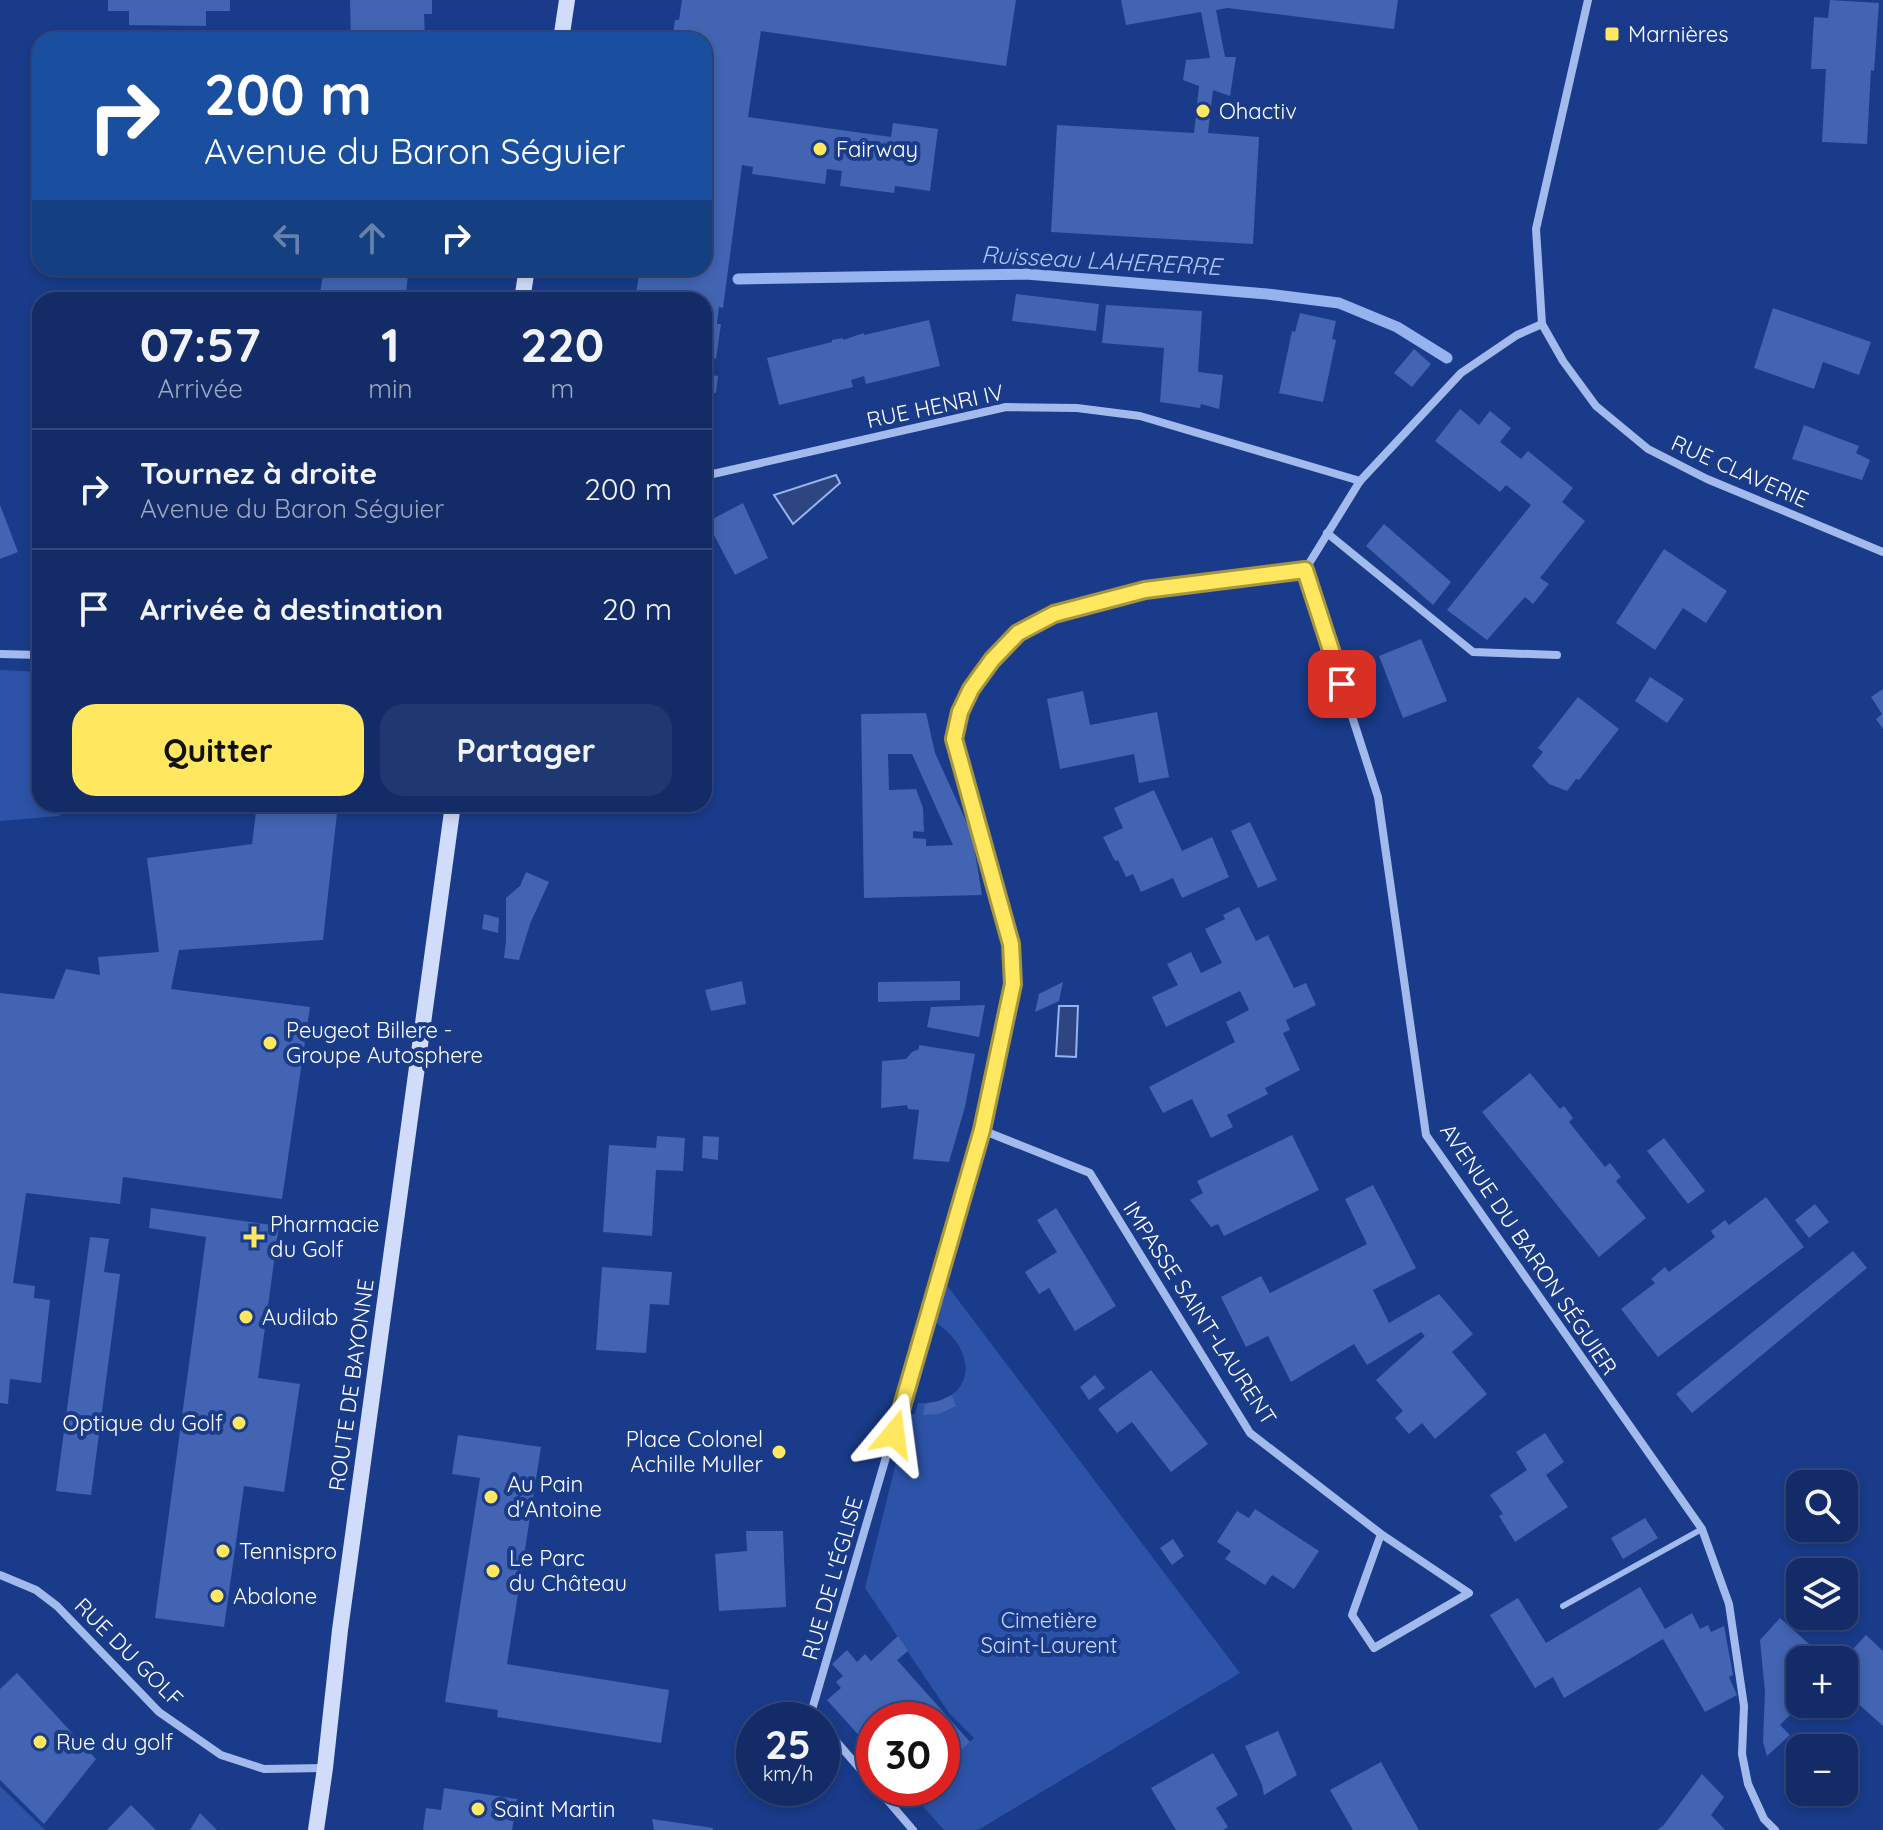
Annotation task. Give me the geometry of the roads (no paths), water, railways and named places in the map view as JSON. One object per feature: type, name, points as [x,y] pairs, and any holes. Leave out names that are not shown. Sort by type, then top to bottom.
[{"type":"main road","points":[[562,32],[567,0]]},
{"type":"main road","name":"ROUTE DE BAYONNE","points":[[316,1830],[340,1630],[452,812]]},
{"type":"street","points":[[1305,570],[1360,481],[1461,373],[1517,335],[1542,324],[1536,229],[1588,0]]},
{"type":"street","name":"RUE CLAVERIE","points":[[1542,324],[1563,361],[1596,406],[1648,449],[1707,479],[1883,552]]},
{"type":"street","name":"RUE HENRI IV","points":[[712,474],[1006,407],[1077,408],[1140,416],[1360,481]]},
{"type":"street","points":[[1327,533],[1473,652],[1557,655]]},
{"type":"street","name":"RUE DE L'ÉGLISE","points":[[814,1702],[982,1130],[1013,984],[1011,944],[954,739],[960,712],[971,689],[992,660],[1018,633],[1054,614],[1145,590],[1305,570]]},
{"type":"street","name":"AVENUE DU BARON SÉGUIER","points":[[1305,570],[1378,797],[1426,1135],[1702,1529],[1729,1604],[1744,1706],[1742,1754],[1748,1784],[1764,1819],[1775,1830]]},
{"type":"street","points":[[0,654],[32,655]]},
{"type":"street","name":"IMPASSE SAINT-LAURENT","points":[[982,1130],[1090,1173],[1250,1433],[1381,1534],[1469,1593],[1374,1648],[1352,1615],[1381,1534]]},
{"type":"street","name":"RUE DU GOLF","points":[[0,1575],[36,1590],[57,1606],[159,1712],[221,1755],[264,1769],[325,1768]]},
{"type":"street","points":[[840,1746],[856,1764]]},
{"type":"street","points":[[892,1806],[913,1830]]},
{"type":"lane","points":[[1563,1606],[1702,1529]]},
{"type":"waterway","name":"Ruisseau LAHERERRE","points":[[738,279],[1026,274],[1267,294],[1339,303],[1397,327],[1447,358]]},
{"type":"place","name":"Marnières","points":[[1612,34]]},
{"type":"place","name":"Ohactiv","points":[[1203,111]]},
{"type":"place","name":"Fairway","points":[[820,149]]},
{"type":"place","name":"Peugeot Billere - Groupe Autosphere","points":[[270,1043]]},
{"type":"place","name":"Pharmacie du Golf","points":[[254,1237]]},
{"type":"place","name":"Audilab","points":[[246,1317]]},
{"type":"place","name":"Optique du Golf","points":[[239,1423]]},
{"type":"place","name":"Place Colonel Achille Muller","points":[[779,1452]]},
{"type":"place","name":"Au Pain d'Antoine","points":[[491,1497]]},
{"type":"place","name":"Tennispro","points":[[223,1551]]},
{"type":"place","name":"Le Parc du Château","points":[[493,1571]]},
{"type":"place","name":"Abalone","points":[[217,1596]]},
{"type":"place","name":"Rue du golf","points":[[40,1742]]},
{"type":"place","name":"Saint Martin","points":[[478,1809]]},
{"type":"park label","name":"Cimetière Saint-Laurent","points":[[1049,1632]]}]
